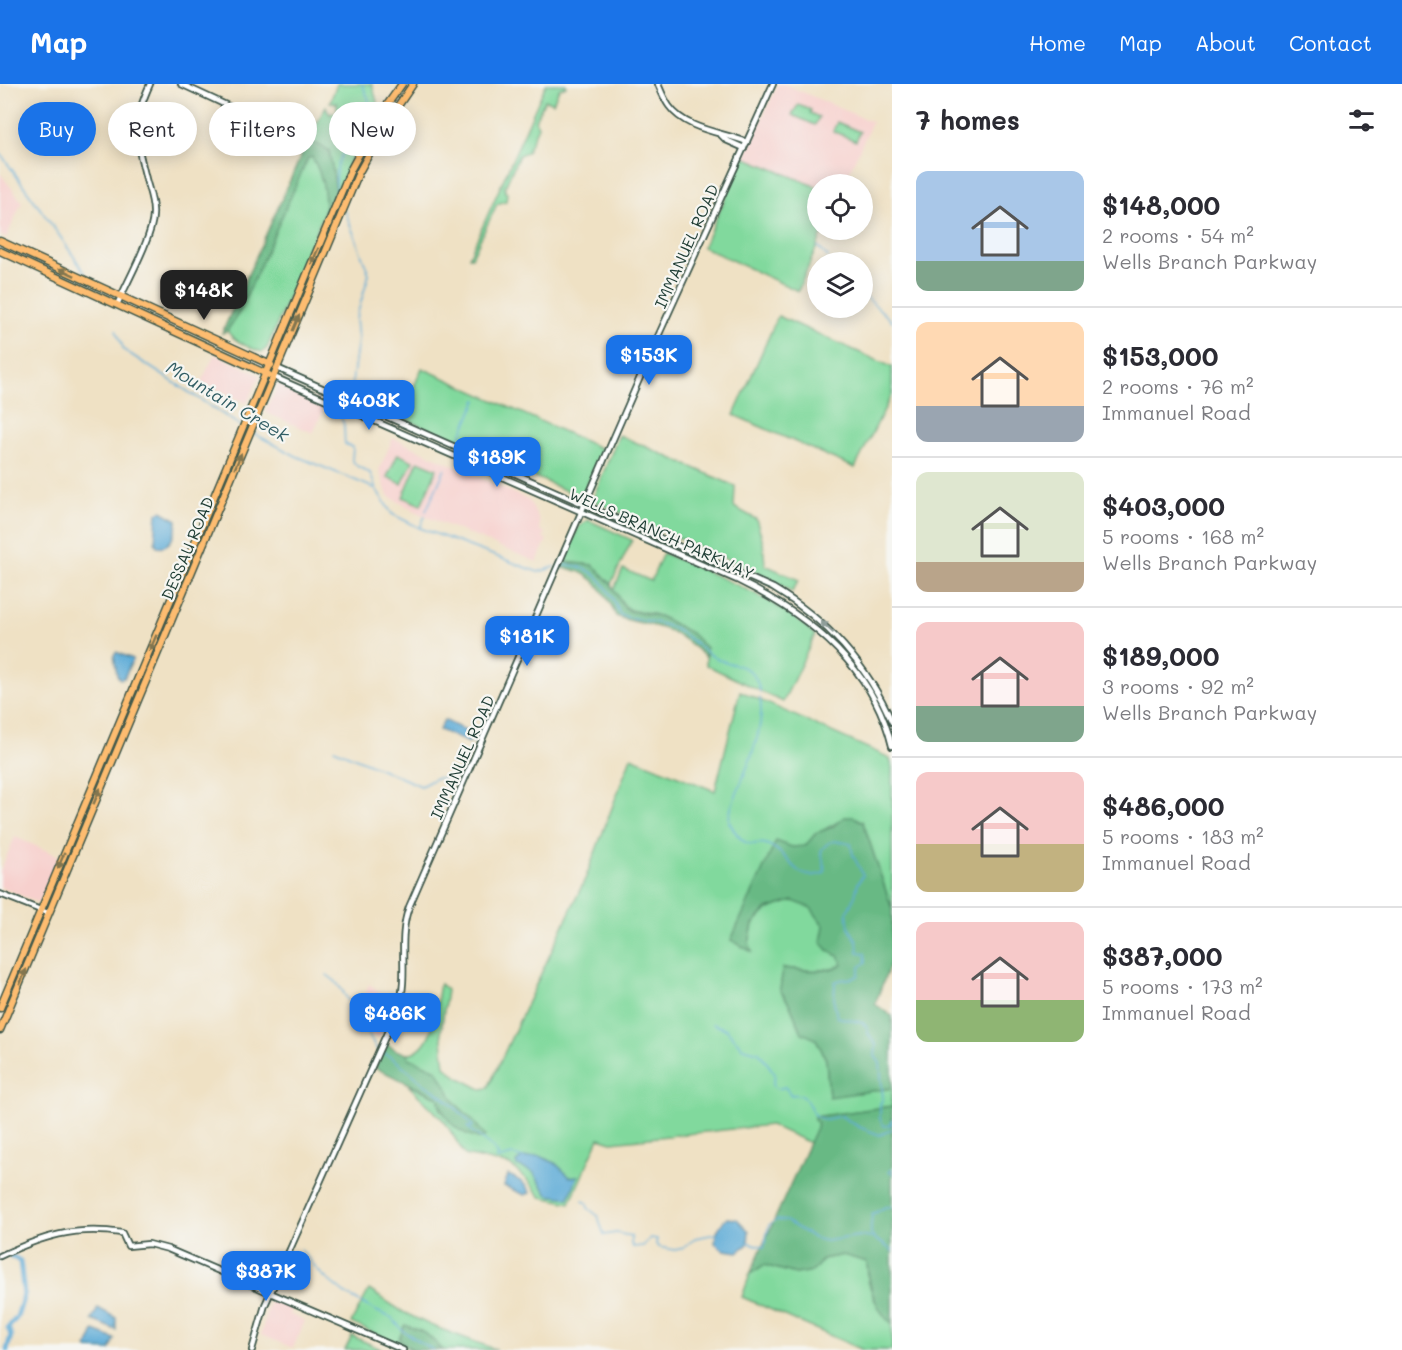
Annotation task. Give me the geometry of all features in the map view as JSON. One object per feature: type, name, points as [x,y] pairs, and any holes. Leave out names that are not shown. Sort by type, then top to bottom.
[{"type":"main road","name":"DESSAU ROAD","points":[[0,1008],[351,169],[382,112],[402,84]]},
{"type":"main road","name":"DESSAU ROAD","points":[[0,1030],[359,172],[387,122],[413,84]]},
{"type":"main road","points":[[351,169],[359,172]]},
{"type":"main road","name":"WELLS BRANCH PARKWAY","points":[[0,241],[278,368]]},
{"type":"main road","name":"WELLS BRANCH PARKWAY","points":[[0,251],[274,377]]},
{"type":"main road","points":[[218,351],[222,342]]},
{"type":"street","points":[[117,305],[152,226],[153,207],[138,144],[136,125],[141,103],[150,84]]},
{"type":"street","points":[[181,84],[220,102]]},
{"type":"street","points":[[658,84],[667,103],[678,115],[744,148]]},
{"type":"street","name":"IMMANUEL ROAD","points":[[252,1350],[271,1292],[395,1016],[403,991],[403,931],[409,908],[693,257],[773,84]]},
{"type":"street","points":[[721,135],[729,134],[747,142]]},
{"type":"street","name":"WELLS BRANCH PARKWAY","points":[[278,368],[773,588],[809,611],[836,635],[865,671],[879,693],[892,722]]},
{"type":"street","name":"WELLS BRANCH PARKWAY","points":[[274,377],[768,594],[804,618],[824,635],[859,675],[879,711],[892,746]]},
{"type":"street","points":[[322,398],[326,389]]},
{"type":"street","points":[[391,429],[395,420]]},
{"type":"street","points":[[452,456],[456,447]]},
{"type":"street","points":[[0,894],[48,913]]},
{"type":"street","points":[[0,1256],[56,1233],[89,1230],[122,1233],[128,1246],[141,1243],[156,1245],[403,1350]]},
{"type":"shaded area","points":[[778,84],[784,84],[872,122],[849,174],[807,174],[807,183],[744,157]]},
{"type":"shaded area","points":[[0,173],[22,202],[6,238],[0,235]]},
{"type":"shaded area","points":[[215,354],[260,375],[247,403],[201,382]]},
{"type":"shaded area","points":[[279,383],[326,404],[313,433],[265,412]]},
{"type":"shaded area","points":[[393,438],[529,500],[539,520],[540,530],[545,533],[543,538],[547,539],[537,562],[422,515],[388,496],[379,470]]},
{"type":"shaded area","points":[[15,837],[59,856],[39,903],[0,887],[0,871]]},
{"type":"shaded area","points":[[369,984],[394,1002],[379,1038],[373,1036],[358,1014]]},
{"type":"shaded area","points":[[272,1297],[293,1306],[289,1314],[305,1321],[293,1348],[261,1335]]},
{"type":"green space","points":[[337,84],[372,84],[377,102],[330,102]]},
{"type":"green space","points":[[546,84],[566,84],[566,86],[559,89],[553,103],[545,100],[535,120],[538,126],[527,152],[519,155],[505,187],[506,201],[497,204],[472,257],[469,257]]},
{"type":"green space","points":[[798,105],[811,110],[810,113],[819,117],[815,125],[792,115]]},
{"type":"green space","points":[[326,106],[329,114],[329,151],[317,145],[317,123]]},
{"type":"green space","points":[[837,122],[860,132],[856,141],[833,131]]},
{"type":"green space","points":[[317,144],[329,150],[337,195],[332,206],[324,214],[325,199],[319,170],[312,157],[308,158],[240,311],[227,331],[222,333],[301,156],[317,156]]},
{"type":"green space","points":[[330,156],[353,156],[351,160],[337,195]]},
{"type":"green space","points":[[312,157],[323,184],[324,213],[267,348],[262,352],[243,344],[227,331],[240,311],[305,163],[308,158]]},
{"type":"green space","points":[[744,157],[807,183],[807,240],[820,240],[815,252],[807,252],[807,270],[798,291],[703,247]]},
{"type":"green space","points":[[778,316],[892,367],[892,394],[855,468],[734,415]]},
{"type":"green space","points":[[422,368],[602,449],[582,498],[401,417]]},
{"type":"green space","points":[[619,435],[735,486],[734,507],[756,519],[763,542],[765,565],[799,580],[792,592],[765,576],[596,502],[594,495]]},
{"type":"green space","points":[[398,454],[413,461],[402,484],[387,477]]},
{"type":"green space","points":[[418,461],[437,469],[421,505],[403,497]]},
{"type":"green space","points":[[588,520],[632,540],[611,584],[593,565],[565,562],[578,527]]},
{"type":"green space","points":[[663,553],[762,598],[799,621],[815,635],[783,702],[706,665],[706,648],[670,622],[650,613],[633,611],[625,606],[614,589],[623,569],[651,581]]},
{"type":"green space","points":[[562,562],[593,565],[611,584],[623,606],[630,611],[659,616],[691,633],[706,648],[706,657],[672,632],[616,616],[596,583],[580,572],[560,568]]},
{"type":"green space","points":[[740,691],[890,758],[892,768],[892,909],[863,822],[845,817],[819,833],[805,847],[792,847],[731,940],[752,951],[749,943],[753,924],[767,910],[793,900],[811,907],[824,926],[828,950],[840,957],[842,965],[821,970],[783,968],[780,990],[789,1003],[796,1020],[816,1039],[826,1060],[829,1096],[892,1088],[892,1106],[814,1117],[819,1123],[810,1143],[770,1125],[612,1142],[599,1138],[570,1203],[541,1197],[510,1165],[465,1155],[445,1122],[408,1085],[438,1097],[441,1111],[461,1110],[437,1070],[409,1058],[407,1054],[417,1051],[429,1036],[440,984],[447,990],[441,1031],[445,1066],[458,1077],[481,1089],[488,1088],[586,877],[631,757],[715,791]]},
{"type":"green space","points":[[844,817],[854,817],[863,822],[892,909],[892,959],[875,1004],[892,1016],[892,1088],[829,1097],[826,1059],[816,1039],[802,1033],[789,1003],[780,990],[783,968],[821,970],[842,965],[840,957],[828,950],[821,942],[824,926],[811,908],[793,901],[767,909],[753,924],[749,943],[752,952],[731,940],[776,841],[792,847],[805,846],[816,833],[832,827]]},
{"type":"green space","points":[[387,1044],[407,1054],[409,1058],[437,1070],[456,1104],[485,1136],[481,1139],[453,1125],[444,1113],[438,1097],[375,1068]]},
{"type":"green space","points":[[892,1106],[892,1324],[876,1303],[867,1262],[843,1255],[823,1259],[813,1271],[796,1274],[764,1265],[750,1274],[818,1123],[814,1117]]},
{"type":"green space","points":[[843,1255],[867,1262],[868,1281],[874,1299],[892,1324],[892,1350],[863,1350],[742,1297],[750,1274],[764,1265],[796,1274],[813,1271],[823,1259]]},
{"type":"green space","points":[[369,1290],[403,1312],[430,1325],[497,1350],[443,1350],[425,1333],[411,1350],[351,1323]]},
{"type":"green space","points":[[405,1325],[425,1333],[443,1350],[413,1350],[399,1339]]},
{"type":"green space","points":[[352,1336],[383,1350],[345,1350]]},
{"type":"water","points":[[161,511],[177,520],[176,529],[172,539],[166,545],[157,546],[155,542],[157,513]]},
{"type":"water","points":[[116,652],[133,659],[124,678],[120,679],[117,675],[114,655]]},
{"type":"water","points":[[444,720],[472,734],[469,743],[439,730]]},
{"type":"water","points":[[539,1156],[555,1163],[570,1177],[578,1176],[569,1198],[548,1195],[533,1172],[517,1166],[516,1162],[522,1158]]},
{"type":"water","points":[[508,1175],[524,1184],[530,1193],[525,1195],[504,1186]]},
{"type":"water","points":[[727,1218],[737,1219],[749,1231],[748,1244],[738,1252],[724,1250],[715,1243],[718,1229]]},
{"type":"water","points":[[98,1308],[116,1318],[116,1330],[92,1320]]},
{"type":"water","points":[[94,1331],[115,1339],[110,1350],[88,1349]]},
{"type":"waterway","points":[[338,193],[336,183],[338,165],[369,100],[362,84]]},
{"type":"waterway","name":"Mountain Creek","points":[[0,153],[85,273]]},
{"type":"waterway","points":[[345,211],[369,274],[356,319],[358,339],[351,390],[348,394]]},
{"type":"waterway","points":[[818,247],[823,252]]},
{"type":"waterway","points":[[873,303],[892,321]]},
{"type":"waterway","name":"Mountain Creek","points":[[116,330],[124,350],[241,426]]},
{"type":"waterway","points":[[457,444],[477,400]]},
{"type":"waterway","points":[[335,413],[342,419],[345,444],[353,447],[352,460],[357,466],[370,473],[376,489],[392,514],[420,528],[538,572],[555,567]]},
{"type":"waterway","name":"Mountain Creek","points":[[253,433],[296,456],[374,488]]},
{"type":"waterway","points":[[426,511],[445,469]]},
{"type":"waterway","points":[[420,528],[425,516]]},
{"type":"waterway","points":[[559,566],[571,565],[590,571],[605,586],[620,615],[670,627],[687,636],[712,656],[748,670],[753,674],[760,692]]},
{"type":"waterway","points":[[760,698],[759,730],[749,763],[731,807],[729,822],[742,840],[752,844],[767,844],[781,853],[801,873],[807,875],[824,873],[821,851],[828,844],[834,841],[851,844],[853,855],[863,875],[847,912],[849,928],[857,941],[858,952],[865,953],[866,962],[860,967],[858,976],[835,982],[834,1002],[837,1017],[863,1023],[868,1028],[868,1033],[876,1045],[875,1056],[880,1063],[883,1099],[880,1104],[880,1119],[884,1126],[890,1125],[892,1120]]},
{"type":"waterway","points":[[473,743],[476,733],[482,725],[485,726]]},
{"type":"waterway","points":[[334,749],[421,786],[436,778],[456,778],[467,758]]},
{"type":"waterway","points":[[327,975],[342,990],[378,1051]]},
{"type":"waterway","points":[[713,1024],[726,1029],[743,1048],[759,1052],[775,1074],[773,1085],[777,1089],[785,1087],[791,1095],[803,1097],[815,1115],[820,1118],[841,1116],[859,1127],[880,1135],[892,1129]]},
{"type":"waterway","points":[[381,1052],[398,1062],[456,1108],[473,1127],[467,1127],[492,1147],[498,1155],[497,1159],[513,1155],[523,1158]]},
{"type":"waterway","points":[[892,1169],[889,1172],[892,1173]]},
{"type":"waterway","points":[[583,1201],[598,1216],[604,1235],[616,1233],[631,1236],[633,1247],[643,1246],[650,1238],[657,1239],[658,1247],[675,1250],[684,1248],[695,1238],[716,1234]]},
{"type":"waterway","points":[[892,1207],[885,1207],[872,1215],[871,1231],[873,1238],[892,1251]]},
{"type":"waterway","points":[[747,1242],[764,1247],[769,1225],[776,1220],[786,1221],[814,1238],[826,1241],[859,1236],[872,1238]]},
{"type":"waterway","points":[[301,1250],[322,1275],[344,1293],[392,1318],[403,1331],[433,1350]]},
{"type":"waterway","points":[[7,1350],[11,1335],[8,1328],[17,1317],[24,1295],[20,1261],[11,1256]]}]
